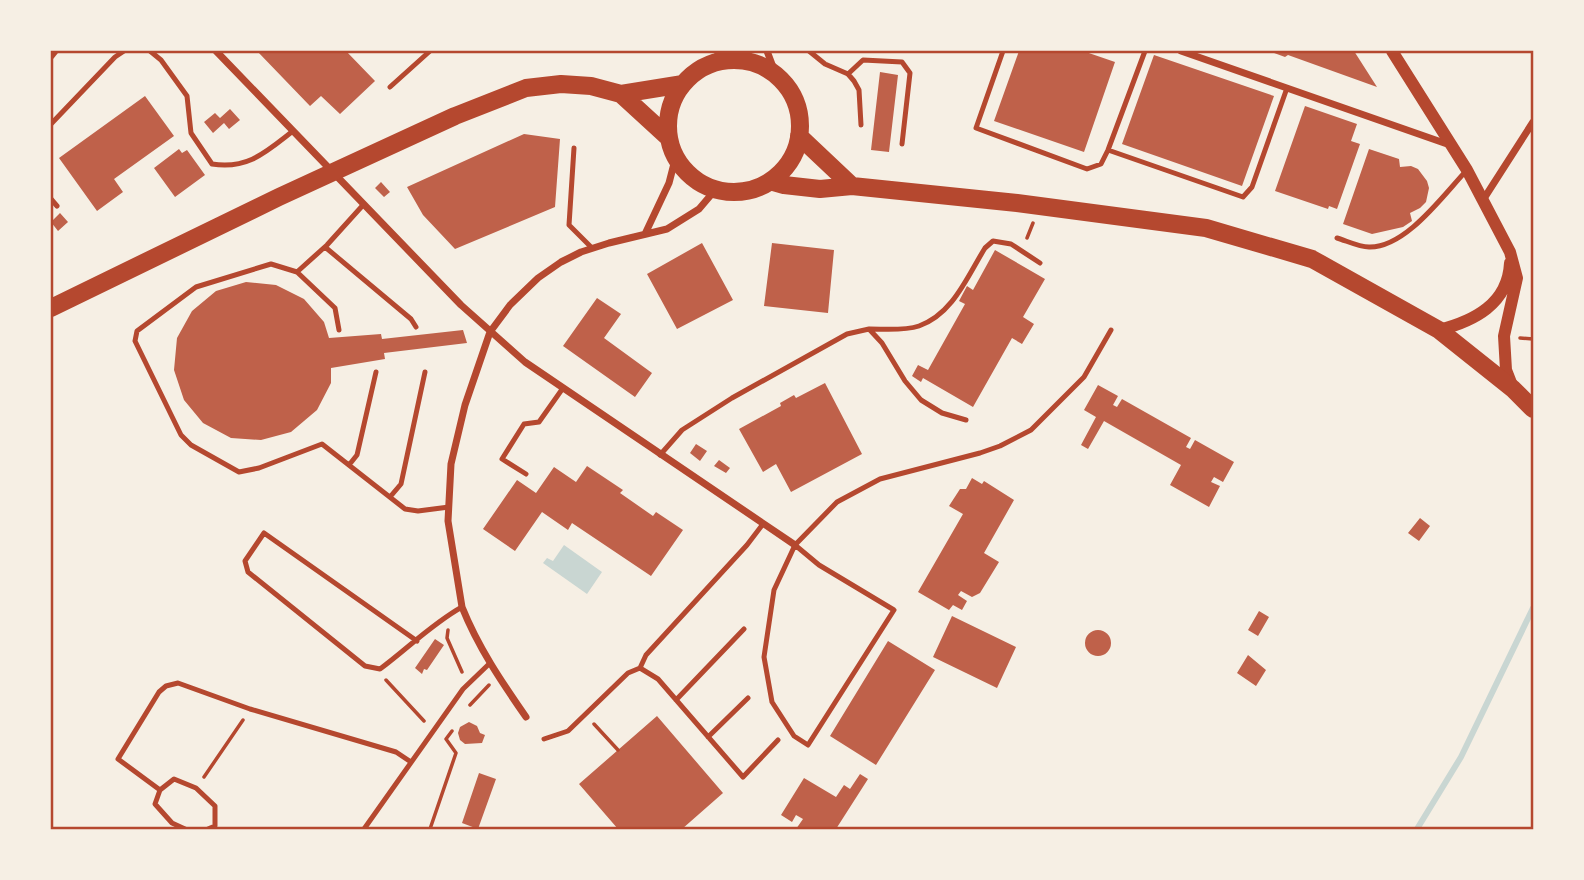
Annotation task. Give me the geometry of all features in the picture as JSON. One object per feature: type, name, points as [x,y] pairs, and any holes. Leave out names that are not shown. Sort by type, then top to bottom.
[{"type":"main road","points":[[716,57],[757,64],[776,75],[796,102],[799,136],[793,157],[770,181],[744,191],[716,189],[693,177],[676,156],[669,138],[671,109],[683,84],[716,57]]},
{"type":"main road","points":[[51,308],[279,197],[455,116],[526,88],[561,84],[591,86],[621,94],[683,84]]},
{"type":"main road","points":[[621,94],[669,138]]},
{"type":"main road","points":[[799,136],[852,186]]},
{"type":"main road","points":[[770,181],[820,189],[852,186],[1017,203],[1206,228],[1312,259],[1439,330],[1513,388],[1533,408]]},
{"type":"street","points":[[51,55],[55,51]]},
{"type":"street","points":[[216,51],[490,331],[525,362],[794,545]]},
{"type":"street","points":[[767,51],[776,75]]},
{"type":"street","points":[[1181,51],[1450,145]]},
{"type":"street","points":[[1392,51],[1467,170],[1510,252],[1517,278],[1504,336],[1506,370],[1513,388]]},
{"type":"street","points":[[1483,200],[1533,122]]},
{"type":"street","points":[[645,233],[669,183],[676,156]]},
{"type":"street","points":[[526,716],[489,664],[462,607],[448,522],[451,464],[465,405],[490,331],[510,305],[538,278],[561,262],[592,248],[667,229],[699,209],[716,189]]},
{"type":"street","points":[[1439,330],[1463,324],[1488,309],[1503,292],[1510,270],[1510,252]]},
{"type":"lane","points":[[51,124],[115,57],[124,51]]},
{"type":"lane","points":[[150,51],[161,60],[187,96],[191,133],[212,164],[241,165],[263,154],[293,131]]},
{"type":"lane","points":[[390,87],[430,51]]},
{"type":"lane","points":[[809,51],[825,64],[848,74],[859,90],[861,125]]},
{"type":"lane","points":[[1003,51],[976,128],[1087,169],[1101,164],[1108,150],[1145,51]]},
{"type":"lane","points":[[1208,60],[1211,51]]},
{"type":"lane","points":[[848,74],[863,60],[902,62],[906,65],[910,73],[902,144]]},
{"type":"lane","points":[[1108,150],[1243,197],[1252,187],[1286,88]]},
{"type":"lane","points":[[574,148],[569,225],[592,248]]},
{"type":"lane","points":[[1337,238],[1368,247],[1387,244],[1418,223],[1467,170]]},
{"type":"lane","points":[[51,199],[57,206]]},
{"type":"lane","points":[[298,272],[364,204]]},
{"type":"lane","points":[[660,455],[682,430],[732,398],[847,334],[869,329],[919,326],[946,309],[985,248],[993,241],[1011,244],[1040,262]]},
{"type":"lane","points":[[325,247],[411,319],[416,327]]},
{"type":"lane","points":[[339,330],[335,308],[298,272],[271,264],[197,287],[137,331],[135,341],[177,429],[191,445],[239,471],[259,468],[323,444],[405,509],[418,511],[449,507]]},
{"type":"lane","points":[[869,329],[882,343],[920,400],[942,413],[966,420]]},
{"type":"lane","points":[[794,545],[819,565],[894,610],[808,746],[794,736],[772,702],[764,657],[774,590],[794,545],[837,502],[880,479],[980,453],[1031,430],[1084,377],[1111,330]]},
{"type":"lane","points":[[349,466],[358,456],[376,372]]},
{"type":"lane","points":[[390,497],[401,484],[425,372]]},
{"type":"lane","points":[[526,474],[502,459],[524,424],[539,422],[563,388]]},
{"type":"lane","points":[[544,739],[568,731],[628,673],[640,668],[646,655],[763,524]]},
{"type":"lane","points":[[417,641],[264,533],[245,561],[248,572],[365,666],[380,669],[417,641],[449,614],[462,607]]},
{"type":"lane","points":[[676,700],[744,629]]},
{"type":"lane","points":[[364,829],[469,683],[489,664]]},
{"type":"lane","points":[[640,668],[658,679],[743,777],[778,740]]},
{"type":"lane","points":[[160,790],[118,759],[159,692],[166,686],[178,683],[250,709],[396,752],[411,762]]},
{"type":"lane","points":[[708,737],[748,698]]},
{"type":"lane","points":[[185,829],[172,824],[155,804],[160,790],[174,779],[196,788],[215,806],[215,826],[208,829]]},
{"type":"path","points":[[1021,249],[1035,218]]},
{"type":"path","points":[[449,614],[447,638],[463,675],[480,695]]},
{"type":"path","points":[[380,669],[386,681],[425,722],[446,739],[456,754],[430,829]]},
{"type":"path","points":[[469,705],[497,676]]},
{"type":"path","points":[[196,788],[250,709]]},
{"type":"path","points":[[586,715],[618,750]]},
{"type":"path","points":[[446,739],[454,728]]},
{"type":"shaded area","points":[[564,545],[602,572],[587,594],[543,563],[547,558],[553,561]]},
{"type":"building","points":[[257,51],[346,51],[375,81],[340,114],[321,96],[310,106]]},
{"type":"building","points":[[1019,51],[1083,51],[1115,62],[1084,152],[994,121]]},
{"type":"building","points":[[1269,51],[1354,51],[1377,87],[1288,55],[1285,57]]},
{"type":"building","points":[[1154,55],[1274,96],[1242,186],[1122,144]]},
{"type":"building","points":[[880,72],[898,75],[889,152],[871,150]]},
{"type":"building","points":[[145,96],[174,136],[114,179],[123,192],[97,211],[59,158]]},
{"type":"building","points":[[1305,106],[1357,124],[1351,141],[1360,144],[1337,209],[1329,206],[1328,209],[1275,191]]},
{"type":"building","points":[[230,109],[240,120],[229,129],[224,123],[213,133],[204,122],[215,113],[220,118]]},
{"type":"building","points":[[524,134],[560,139],[555,207],[455,249],[423,215],[407,187]]},
{"type":"building","points":[[179,149],[182,153],[187,150],[205,175],[175,197],[154,168]]},
{"type":"building","points":[[1369,149],[1399,159],[1400,167],[1411,166],[1418,169],[1427,181],[1429,188],[1426,202],[1410,213],[1412,221],[1403,227],[1372,234],[1343,224]]},
{"type":"building","points":[[381,182],[390,192],[384,197],[375,188]]},
{"type":"building","points":[[60,213],[68,222],[58,231],[51,222]]},
{"type":"building","points":[[702,243],[733,300],[677,329],[647,274]]},
{"type":"building","points":[[772,243],[834,250],[828,313],[764,306]]},
{"type":"building","points":[[995,250],[1045,279],[1023,317],[1034,324],[1022,344],[1012,338],[973,407],[923,378],[921,382],[912,376],[918,365],[928,370],[965,304],[959,301],[967,286],[973,290]]},
{"type":"building","points":[[246,282],[276,285],[304,299],[324,322],[329,338],[381,334],[382,339],[463,330],[467,343],[384,353],[385,359],[331,368],[331,383],[317,410],[291,432],[261,440],[231,438],[203,423],[184,400],[174,370],[177,338],[192,311],[216,291]]},
{"type":"building","points":[[597,298],[621,314],[604,338],[652,373],[635,397],[563,346]]},
{"type":"building","points":[[825,383],[862,454],[791,492],[776,464],[763,472],[739,429],[781,406],[780,403],[794,395],[796,398]]},
{"type":"building","points":[[1098,385],[1118,396],[1113,405],[1117,407],[1122,399],[1191,438],[1186,447],[1190,449],[1195,440],[1234,462],[1223,482],[1214,477],[1211,482],[1220,486],[1209,507],[1170,485],[1181,465],[1104,421],[1088,449],[1081,445],[1096,417],[1084,410]]},
{"type":"building","points":[[696,444],[707,451],[700,461],[690,453]]},
{"type":"building","points":[[719,460],[730,468],[726,473],[714,466]]},
{"type":"building","points":[[587,466],[623,490],[620,493],[653,516],[656,512],[683,530],[651,576],[572,523],[568,530],[542,512],[515,551],[483,529],[517,480],[536,493],[554,467],[576,482]]},
{"type":"building","points":[[972,478],[982,484],[984,481],[1014,500],[984,553],[999,562],[980,593],[972,597],[961,591],[958,595],[967,601],[962,610],[953,605],[949,610],[918,592],[963,514],[949,506],[960,489],[966,489]]},
{"type":"building","points":[[1420,518],[1430,526],[1419,541],[1408,533]]},
{"type":"building","points":[[1259,611],[1269,617],[1258,636],[1248,630]]},
{"type":"building","points":[[952,616],[1016,647],[997,688],[933,657]]},
{"type":"building","points":[[1098,630],[1107,634],[1111,643],[1107,652],[1098,656],[1089,652],[1085,643],[1089,634]]},
{"type":"building","points":[[435,639],[444,645],[422,674],[415,668]]},
{"type":"building","points":[[888,641],[935,670],[876,765],[830,736]]},
{"type":"building","points":[[1248,655],[1266,670],[1256,686],[1237,673]]},
{"type":"building","points":[[657,716],[723,793],[682,829],[618,829],[579,784]]},
{"type":"building","points":[[469,722],[485,735],[482,743],[465,744],[460,740],[460,727]]},
{"type":"building","points":[[479,773],[496,779],[478,829],[462,823]]},
{"type":"building","points":[[860,774],[868,779],[836,829],[796,829],[803,819],[796,815],[792,822],[781,815],[804,778],[836,797],[844,785],[850,789]]},
{"type":"waterway","points":[[1417,829],[1461,757],[1533,608]]}]
